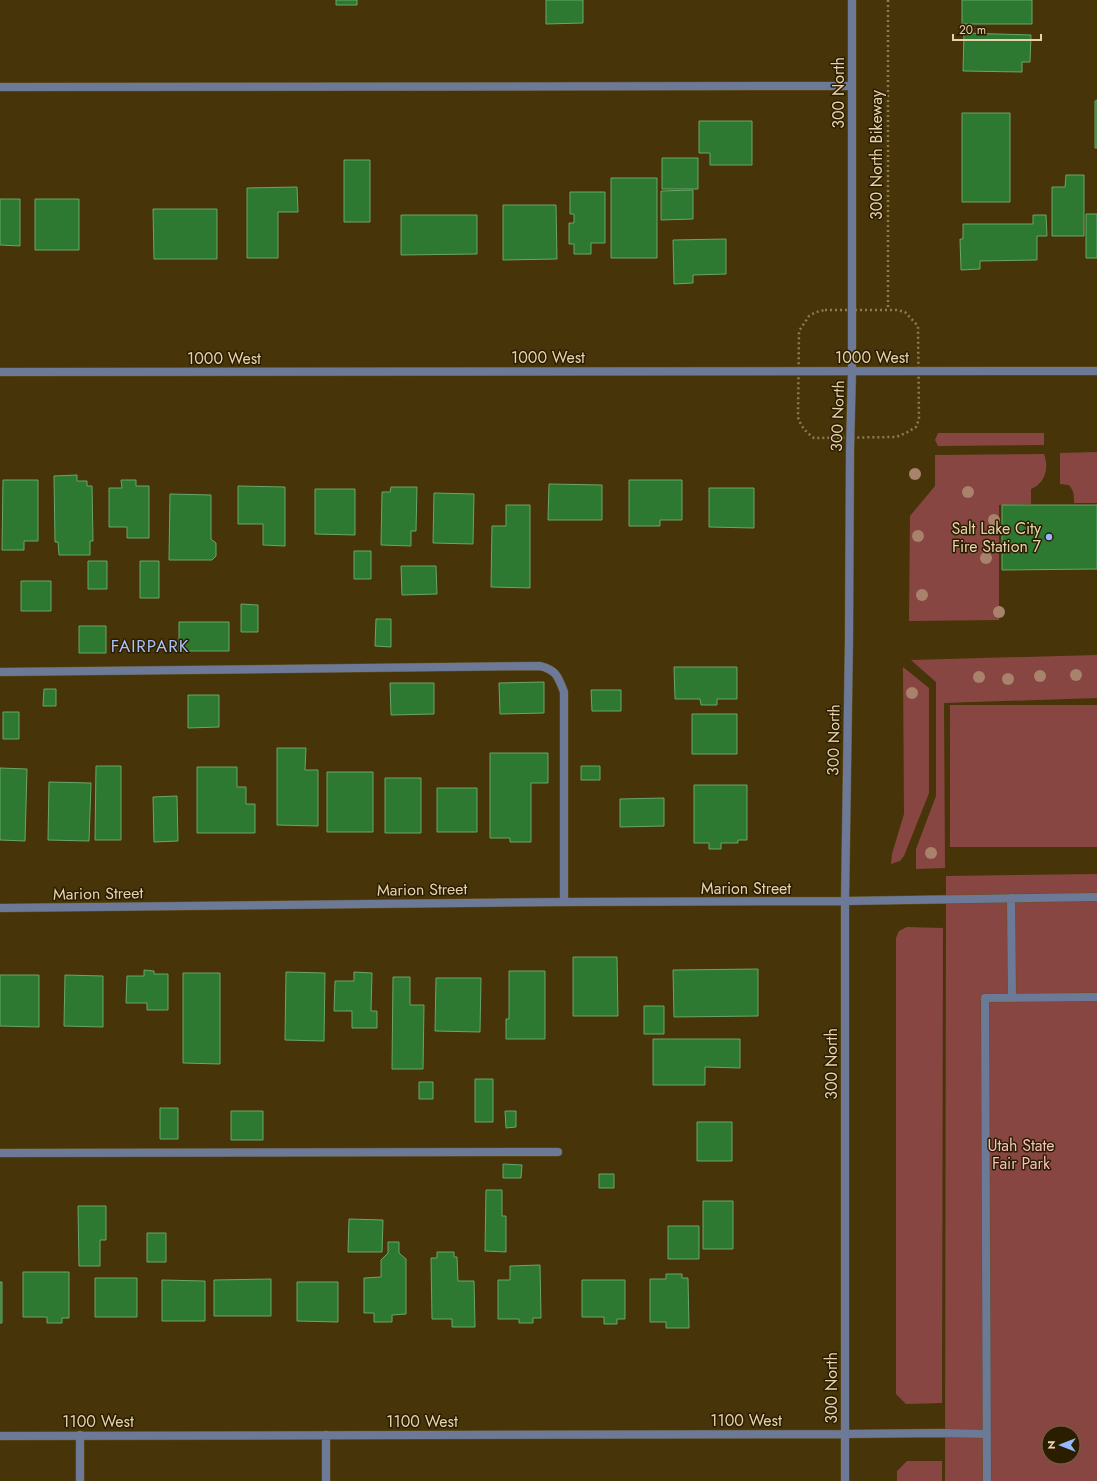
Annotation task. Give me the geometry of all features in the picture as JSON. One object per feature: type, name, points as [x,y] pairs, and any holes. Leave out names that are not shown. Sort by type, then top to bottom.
[{"type":"street","name":"300 North","points":[[845,1481],[845,902],[852,371],[852,0]]},
{"type":"street","points":[[0,87],[852,86]]},
{"type":"street","name":"1000 West","points":[[0,372],[1097,371]]},
{"type":"street","points":[[0,672],[540,666],[551,669],[559,679],[564,692],[564,902]]},
{"type":"street","name":"Marion Street","points":[[0,908],[564,902],[845,902],[1097,897]]},
{"type":"street","points":[[1011,898],[1012,998]]},
{"type":"street","points":[[987,1481],[985,998],[1097,997]]},
{"type":"street","points":[[0,1153],[558,1152]]},
{"type":"street","name":"1100 West","points":[[0,1436],[987,1434]]},
{"type":"street","points":[[80,1435],[80,1481]]},
{"type":"street","points":[[326,1435],[326,1481]]},
{"type":"path","name":"300 North Bikeway","points":[[888,0],[888,310]]},
{"type":"green space","points":[[938,433],[1044,433],[1044,445],[938,446],[935,440]]},
{"type":"green space","points":[[1097,452],[1097,503],[1074,503],[1071,487],[1069,485],[1060,484],[1060,453]]},
{"type":"green space","points":[[1044,454],[1046,464],[1045,474],[1040,483],[1031,489],[1031,504],[999,505],[999,620],[909,621],[910,516],[935,486],[935,455]]},
{"type":"green space","points":[[1097,655],[1097,698],[944,703],[945,868],[916,869],[916,849],[936,796],[936,682],[911,660]]},
{"type":"green space","points":[[903,667],[929,688],[929,793],[904,856],[900,861],[891,864],[892,854],[904,814]]},
{"type":"green space","points":[[950,705],[1097,705],[1097,847],[950,847]]},
{"type":"green space","name":"Utah State Fair Park","points":[[1097,874],[1097,1481],[945,1481],[946,876]]},
{"type":"green space","points":[[907,927],[943,928],[942,1403],[906,1404],[896,1394],[896,938],[899,931]]},
{"type":"green space","points":[[907,1461],[942,1461],[942,1481],[897,1481],[897,1471]]},
{"type":"building","points":[[336,0],[357,0],[357,5],[336,5]]},
{"type":"building","points":[[546,0],[583,0],[583,23],[546,24]]},
{"type":"building","points":[[962,0],[1032,0],[1032,24],[962,24]]},
{"type":"building","points":[[964,33],[1031,35],[1030,62],[1022,62],[1022,72],[963,71]]},
{"type":"building","points":[[1097,100],[1097,148],[1095,148],[1095,101]]},
{"type":"building","points":[[962,113],[1010,113],[1010,202],[962,202]]},
{"type":"building","points":[[699,121],[752,121],[752,165],[710,165],[710,153],[699,153]]},
{"type":"building","points":[[662,158],[698,158],[698,189],[662,189]]},
{"type":"building","points":[[344,160],[370,160],[370,222],[344,222]]},
{"type":"building","points":[[1066,175],[1084,175],[1084,236],[1052,236],[1052,187],[1065,187]]},
{"type":"building","points":[[611,178],[657,178],[657,258],[611,258]]},
{"type":"building","points":[[297,187],[298,212],[278,212],[278,258],[247,258],[247,188]]},
{"type":"building","points":[[693,190],[693,219],[661,220],[661,191]]},
{"type":"building","points":[[570,192],[605,192],[605,243],[591,243],[591,254],[574,254],[574,244],[569,244],[569,223],[574,223],[574,214],[570,214]]},
{"type":"building","points":[[0,199],[20,199],[20,246],[0,245]]},
{"type":"building","points":[[35,199],[79,199],[79,250],[35,250]]},
{"type":"building","points":[[503,205],[556,205],[557,259],[503,260]]},
{"type":"building","points":[[153,209],[217,209],[217,259],[154,259]]},
{"type":"building","points":[[1086,214],[1097,214],[1097,258],[1086,258]]},
{"type":"building","points":[[401,215],[477,215],[477,254],[401,255]]},
{"type":"building","points":[[1033,215],[1046,215],[1047,236],[1037,236],[1037,260],[980,261],[980,269],[961,270],[960,239],[963,239],[963,224],[1033,224]]},
{"type":"building","points":[[726,239],[726,274],[693,275],[693,283],[674,284],[673,240]]},
{"type":"building","points":[[77,475],[77,481],[87,481],[87,486],[92,486],[93,541],[90,541],[90,555],[59,555],[58,542],[55,542],[54,476]]},
{"type":"building","points":[[3,480],[38,480],[38,541],[24,541],[24,550],[2,550]]},
{"type":"building","points":[[121,480],[136,480],[136,486],[149,486],[149,538],[127,538],[127,527],[109,527],[109,488],[122,488]]},
{"type":"building","points":[[629,480],[682,480],[682,520],[660,520],[660,526],[629,526]]},
{"type":"building","points":[[549,484],[602,485],[602,520],[548,520]]},
{"type":"building","points":[[238,486],[285,487],[285,546],[263,545],[263,524],[238,524]]},
{"type":"building","points":[[391,487],[417,487],[416,531],[411,531],[411,546],[381,545],[382,492],[390,492]]},
{"type":"building","points":[[709,488],[754,488],[754,528],[709,527]]},
{"type":"building","points":[[315,489],[355,489],[355,535],[315,534]]},
{"type":"building","points":[[434,493],[474,494],[473,544],[433,543]]},
{"type":"building","points":[[170,494],[211,495],[211,539],[216,543],[216,556],[212,560],[169,560]]},
{"type":"building","points":[[506,505],[530,505],[530,588],[491,587],[492,526],[506,526]]},
{"type":"building","name":"Salt Lake City Fire Station 7","points":[[1002,505],[1097,505],[1097,569],[1002,570]]},
{"type":"building","points":[[354,551],[371,551],[371,579],[354,579]]},
{"type":"building","points":[[88,561],[107,561],[107,589],[88,589]]},
{"type":"building","points":[[140,561],[159,561],[159,598],[140,598]]},
{"type":"building","points":[[401,566],[436,566],[437,594],[402,595]]},
{"type":"building","points":[[21,581],[51,581],[51,611],[21,611]]},
{"type":"building","points":[[241,604],[258,605],[258,632],[241,632]]},
{"type":"building","points":[[376,619],[391,619],[391,647],[375,646]]},
{"type":"building","points":[[179,622],[229,622],[229,651],[179,651]]},
{"type":"building","points":[[79,626],[106,626],[106,653],[79,653]]},
{"type":"building","points":[[674,667],[737,667],[737,699],[717,699],[717,705],[701,705],[700,699],[675,699]]},
{"type":"building","points":[[544,682],[544,713],[500,714],[499,683]]},
{"type":"building","points":[[390,683],[434,683],[434,714],[391,715]]},
{"type":"building","points":[[44,689],[56,689],[56,706],[43,706]]},
{"type":"building","points":[[591,690],[621,690],[621,711],[592,711]]},
{"type":"building","points":[[188,695],[219,695],[219,727],[188,728]]},
{"type":"building","points":[[3,712],[19,712],[19,739],[3,739]]},
{"type":"building","points":[[692,714],[737,714],[737,754],[692,754]]},
{"type":"building","points":[[277,748],[306,748],[305,770],[318,770],[318,826],[277,825]]},
{"type":"building","points":[[490,753],[548,753],[548,783],[531,783],[531,842],[510,842],[510,838],[490,838]]},
{"type":"building","points":[[96,766],[121,766],[121,840],[95,840]]},
{"type":"building","points":[[581,766],[600,766],[600,780],[581,780]]},
{"type":"building","points":[[197,767],[237,767],[237,787],[246,787],[246,804],[255,804],[255,833],[197,833]]},
{"type":"building","points":[[0,768],[27,769],[25,841],[0,840]]},
{"type":"building","points":[[327,772],[373,772],[373,832],[327,832]]},
{"type":"building","points":[[385,778],[421,778],[421,833],[385,833]]},
{"type":"building","points":[[49,782],[91,783],[89,841],[48,840]]},
{"type":"building","points":[[694,785],[747,785],[747,840],[738,840],[738,843],[721,843],[721,849],[709,849],[709,843],[694,843]]},
{"type":"building","points":[[437,788],[477,788],[477,832],[437,832]]},
{"type":"building","points":[[177,796],[178,841],[154,842],[153,797]]},
{"type":"building","points":[[664,798],[664,826],[620,827],[620,799]]},
{"type":"building","points":[[573,957],[617,957],[618,1016],[573,1016]]},
{"type":"building","points":[[758,969],[758,1016],[674,1017],[673,970]]},
{"type":"building","points":[[144,970],[154,971],[154,974],[168,974],[168,1010],[147,1010],[147,1003],[126,1003],[127,976],[144,976]]},
{"type":"building","points":[[509,971],[545,971],[545,1039],[506,1039],[506,1019],[509,1019]]},
{"type":"building","points":[[286,972],[325,973],[324,1041],[285,1040]]},
{"type":"building","points":[[354,972],[372,973],[371,1011],[377,1011],[377,1028],[352,1028],[352,1011],[334,1011],[335,981],[354,981]]},
{"type":"building","points":[[183,973],[220,973],[220,1064],[183,1063]]},
{"type":"building","points":[[0,975],[39,975],[39,1027],[0,1026]]},
{"type":"building","points":[[65,975],[103,976],[103,1027],[64,1026]]},
{"type":"building","points":[[393,977],[410,977],[410,1005],[424,1005],[423,1069],[392,1069]]},
{"type":"building","points":[[436,978],[481,978],[480,1032],[435,1031]]},
{"type":"building","points":[[644,1006],[664,1006],[664,1034],[644,1034]]},
{"type":"building","points":[[653,1039],[740,1039],[740,1068],[705,1067],[705,1085],[653,1085]]},
{"type":"building","points":[[475,1079],[493,1079],[493,1122],[475,1122]]},
{"type":"building","points":[[419,1082],[433,1082],[433,1099],[419,1099]]},
{"type":"building","points":[[160,1108],[178,1108],[178,1139],[160,1139]]},
{"type":"building","points":[[231,1111],[263,1111],[263,1140],[231,1140]]},
{"type":"building","points":[[505,1111],[516,1111],[516,1127],[506,1128]]},
{"type":"building","points":[[697,1122],[732,1122],[732,1161],[697,1161]]},
{"type":"building","points":[[503,1164],[522,1165],[521,1178],[503,1178]]},
{"type":"building","points":[[599,1174],[614,1174],[614,1188],[599,1188]]},
{"type":"building","points":[[486,1190],[502,1190],[502,1216],[506,1216],[506,1252],[485,1251]]},
{"type":"building","points":[[703,1201],[733,1201],[733,1249],[703,1249]]},
{"type":"building","points":[[78,1206],[106,1206],[106,1240],[100,1240],[100,1266],[79,1266]]},
{"type":"building","points":[[349,1219],[383,1220],[382,1252],[348,1252]]},
{"type":"building","points":[[668,1226],[699,1226],[699,1259],[668,1259]]},
{"type":"building","points":[[147,1233],[166,1233],[166,1262],[147,1262]]},
{"type":"building","points":[[388,1242],[399,1242],[399,1253],[406,1259],[406,1314],[392,1315],[392,1322],[374,1322],[374,1313],[364,1313],[364,1278],[381,1277],[381,1260],[388,1253]]},
{"type":"building","points":[[437,1252],[454,1252],[454,1257],[457,1257],[458,1281],[474,1281],[475,1327],[452,1327],[452,1319],[432,1319],[431,1258],[437,1258]]},
{"type":"building","points":[[540,1265],[541,1318],[533,1318],[533,1323],[519,1323],[519,1319],[498,1319],[498,1280],[510,1280],[510,1266]]},
{"type":"building","points":[[23,1272],[69,1272],[69,1318],[62,1318],[62,1323],[47,1323],[47,1317],[23,1317]]},
{"type":"building","points":[[666,1274],[682,1274],[682,1278],[688,1278],[689,1328],[666,1328],[666,1322],[650,1322],[650,1279],[666,1279]]},
{"type":"building","points":[[95,1278],[137,1278],[137,1317],[95,1317]]},
{"type":"building","points":[[271,1279],[271,1316],[214,1316],[214,1280]]},
{"type":"building","points":[[162,1280],[205,1281],[205,1321],[162,1321]]},
{"type":"building","points":[[582,1280],[625,1280],[625,1319],[617,1319],[617,1324],[604,1324],[604,1317],[582,1317]]},
{"type":"building","points":[[0,1282],[2,1282],[2,1323],[0,1323]]},
{"type":"building","points":[[297,1282],[338,1282],[338,1322],[297,1321]]},
{"type":"place","name":"Salt Lake City Fire Station 7","points":[[1049,537]]},
{"type":"district","name":"FAIRPARK","points":[[150,646]]}]
